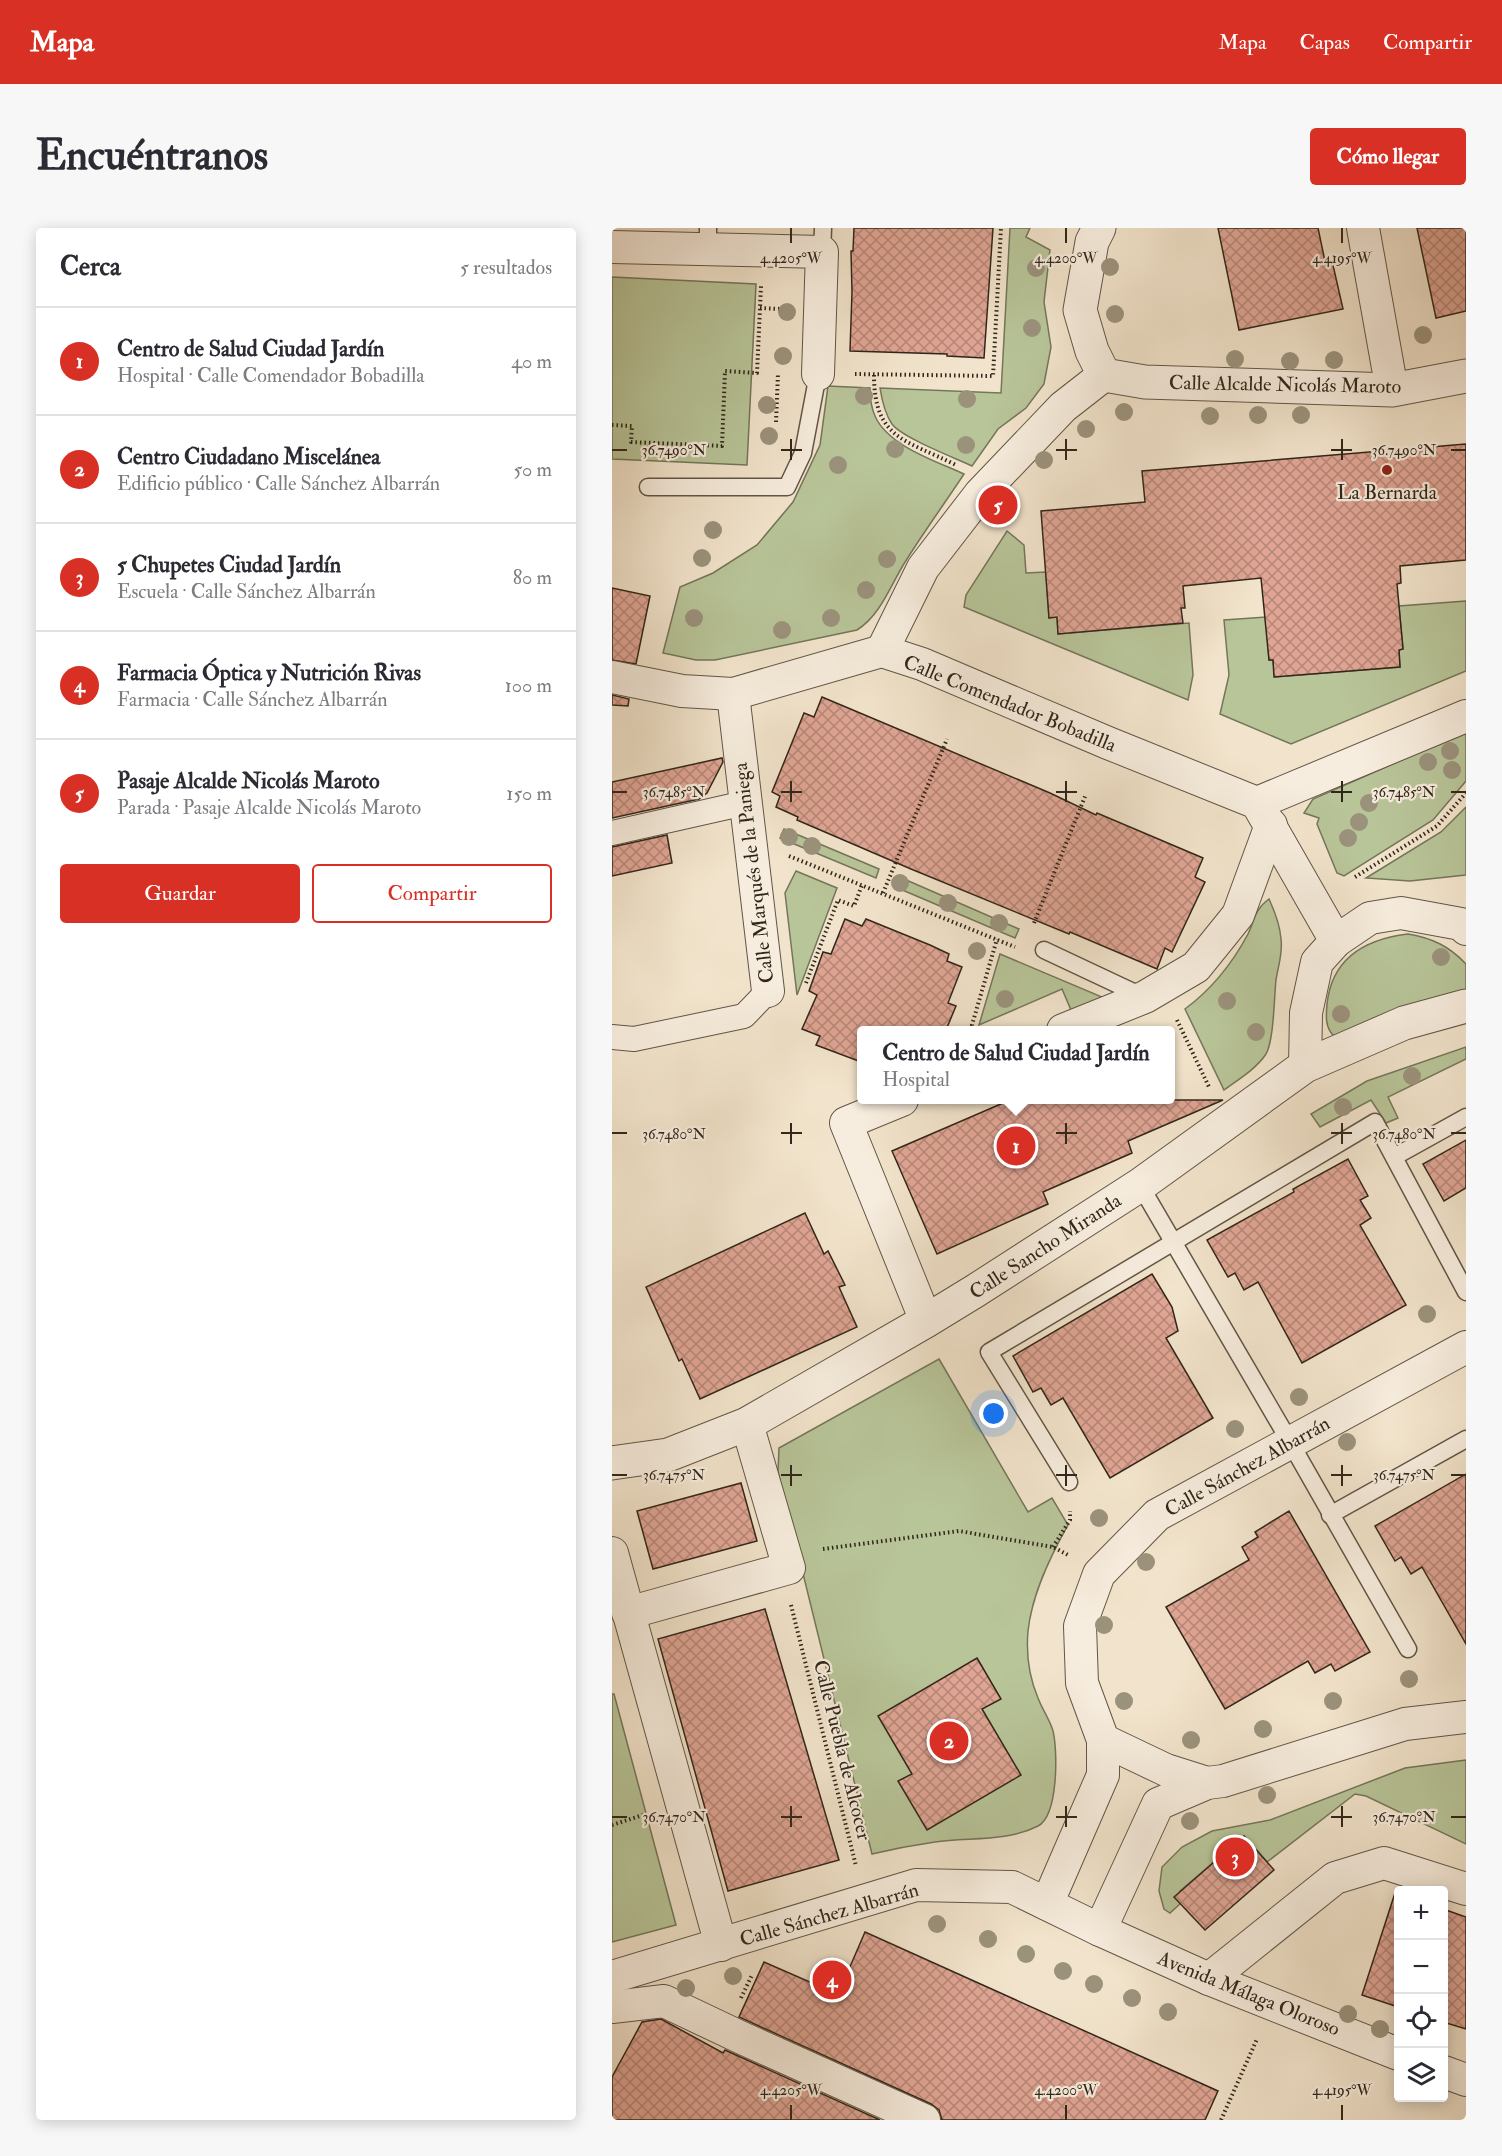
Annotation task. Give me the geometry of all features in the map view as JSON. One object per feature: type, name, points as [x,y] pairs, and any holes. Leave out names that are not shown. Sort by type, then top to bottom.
[{"type":"street","points":[[882,651],[924,568],[990,482],[1063,408],[1104,375],[1092,351],[1080,310],[1092,242],[1099,228]]},
{"type":"street","points":[[1363,228],[1392,390]]},
{"type":"street","points":[[612,247],[708,238],[762,250],[822,240],[818,374]]},
{"type":"street","name":"Calle Alcalde Nicolás Maroto","points":[[1104,375],[1145,382],[1392,390],[1466,376]]},
{"type":"street","name":"Calle Comendador Bobadilla","points":[[612,677],[682,691],[733,694],[882,651],[922,664],[1108,743],[1264,814]]},
{"type":"street","name":"Calle Marqués de la Paniega","points":[[612,1037],[634,1039],[744,1016],[768,991],[733,694]]},
{"type":"street","points":[[1072,1026],[1153,992],[1196,967],[1238,915],[1264,814],[1466,716]]},
{"type":"street","points":[[612,833],[745,803]]},
{"type":"street","points":[[1264,814],[1336,941]]},
{"type":"street","points":[[1305,1066],[1306,1013],[1317,962],[1336,941],[1370,918],[1401,913],[1464,924]]},
{"type":"street","name":"Calle Sancho Miranda","points":[[612,1463],[668,1455],[747,1424],[926,1321],[1140,1185],[1305,1066],[1404,1023],[1466,1006]]},
{"type":"street","points":[[892,1104],[846,1123],[926,1321]]},
{"type":"street","name":"Calle Sánchez Albarrán","points":[[1047,1904],[1103,1774],[1103,1740],[1082,1683],[1080,1626],[1100,1574],[1157,1515],[1466,1347]]},
{"type":"street","points":[[628,1612],[789,1568],[747,1424]]},
{"type":"street","points":[[612,1553],[721,1945]]},
{"type":"street","points":[[1100,1930],[1158,1804],[1207,1783],[1223,1781],[1405,1724],[1466,1717]]},
{"type":"street","points":[[1103,1740],[1166,1770],[1207,1783]]},
{"type":"street","points":[[1209,1979],[1335,1878],[1384,1863],[1466,1889]]},
{"type":"street","name":"Calle Sánchez Albarrán","points":[[612,1977],[916,1885],[1012,1887],[1100,1930]]},
{"type":"street","name":"Avenida Málaga Oloroso","points":[[1100,1930],[1209,1979],[1394,2052]]},
{"type":"street","points":[[612,2007],[664,2001],[924,2120]]},
{"type":"street","points":[[1448,2074],[1466,2080]]},
{"type":"lane","points":[[648,487],[787,487],[803,453],[818,374]]},
{"type":"lane","points":[[1044,950],[1153,992]]},
{"type":"lane","points":[[1394,1157],[1466,1117]]},
{"type":"lane","points":[[1069,1482],[989,1352],[1375,1122],[1466,1292]]},
{"type":"lane","points":[[1140,1185],[1408,1649]]},
{"type":"lane","points":[[1330,1515],[1466,1438]]},
{"type":"path","points":[[990,482],[893,434],[881,418],[876,402],[874,375],[993,376],[1001,228]]},
{"type":"path","points":[[612,425],[633,426],[631,442],[722,446],[725,371],[757,373],[762,250]]},
{"type":"path","points":[[760,308],[781,309],[780,321]]},
{"type":"path","points":[[776,428],[778,368]]},
{"type":"path","points":[[883,893],[947,739]]},
{"type":"path","points":[[1355,877],[1437,826],[1466,793]]},
{"type":"path","points":[[1030,932],[1086,794]]},
{"type":"path","points":[[796,859],[1023,950]]},
{"type":"path","points":[[806,984],[838,900],[854,906],[862,885]]},
{"type":"path","points":[[972,1026],[997,939]]},
{"type":"path","points":[[1153,992],[1173,1026]]},
{"type":"path","points":[[1175,1030],[1213,1095]]},
{"type":"path","points":[[818,1550],[959,1530],[1054,1547],[1070,1520]]},
{"type":"path","name":"Calle Puebla de Alcocer","points":[[791,1605],[865,1902]]},
{"type":"path","points":[[612,1824],[646,1814]]},
{"type":"path","points":[[740,2001],[756,1965]]},
{"type":"path","points":[[1221,2120],[1257,2040]]},
{"type":"green space","points":[[1010,228],[1030,228],[1026,237],[1050,250],[1044,302],[1051,347],[1044,384],[1026,408],[998,429],[972,466],[917,441],[897,429],[887,416],[880,388],[1001,393]]},
{"type":"green space","points":[[612,277],[756,284],[747,465],[612,459]]},
{"type":"green space","points":[[828,386],[870,388],[875,416],[890,436],[927,458],[964,474],[901,568],[880,607],[857,630],[715,660],[696,660],[663,653],[680,587],[713,573],[757,545],[793,502],[820,445]]},
{"type":"green space","points":[[1007,531],[1024,545],[1026,573],[1046,572],[1049,618],[1057,617],[1058,634],[1189,623],[1193,675],[1188,700],[964,607],[966,595]]},
{"type":"green space","points":[[1466,601],[1466,671],[1291,744],[1220,714],[1229,675],[1224,620],[1266,617],[1269,660],[1273,660],[1275,677],[1400,667],[1399,650],[1403,649],[1399,606]]},
{"type":"green space","points":[[1466,732],[1466,781],[1433,820],[1344,876],[1337,873],[1317,824],[1319,818],[1304,813],[1313,799]]},
{"type":"green space","points":[[1466,807],[1466,875],[1410,881],[1366,878],[1441,832]]},
{"type":"green space","points":[[784,829],[879,869],[876,878],[780,838]]},
{"type":"green space","points":[[796,871],[837,888],[797,995],[785,893]]},
{"type":"green space","points":[[897,876],[1019,929],[1015,938],[893,886]]},
{"type":"green space","points":[[1269,899],[1278,923],[1281,955],[1269,1048],[1247,1074],[1224,1090],[1185,1009],[1213,984],[1228,966],[1248,934],[1258,911]]},
{"type":"green space","points":[[1408,934],[1440,944],[1460,958],[1466,964],[1466,991],[1340,1036],[1333,1035],[1327,1025],[1327,1004],[1330,988],[1344,963],[1354,953],[1378,940]]},
{"type":"green space","points":[[1000,954],[1102,997],[1105,1001],[1071,1010],[1062,989],[979,1025]]},
{"type":"green space","points":[[1466,1047],[1466,1059],[1388,1097],[1398,1118],[1386,1123],[1371,1100],[1320,1127],[1311,1114],[1367,1081]]},
{"type":"green space","points":[[939,1359],[1028,1512],[1052,1498],[1068,1525],[1048,1563],[1033,1603],[1027,1640],[1032,1682],[1050,1723],[1055,1741],[1055,1783],[1045,1820],[1026,1831],[1001,1837],[935,1842],[872,1854],[778,1472],[779,1448]]},
{"type":"green space","points":[[612,1694],[614,1694],[676,1925],[612,1942]]},
{"type":"green space","points":[[1466,1760],[1466,1844],[1366,1796],[1355,1794],[1267,1862],[1244,1836],[1180,1891],[1180,1904],[1170,1913],[1164,1909],[1159,1891],[1162,1867],[1182,1847],[1212,1831],[1270,1820],[1405,1768]]},
{"type":"building","points":[[854,228],[993,228],[984,358],[947,356],[947,354],[850,351],[851,251],[853,251]]},
{"type":"building","points":[[1218,228],[1318,228],[1326,266],[1333,265],[1343,309],[1239,330]]},
{"type":"building","points":[[1417,228],[1466,228],[1466,311],[1436,318]]},
{"type":"building","points":[[1466,444],[1466,560],[1400,566],[1401,583],[1397,584],[1403,649],[1399,650],[1400,667],[1274,677],[1273,660],[1269,660],[1261,578],[1183,586],[1185,608],[1181,608],[1183,623],[1058,634],[1057,617],[1049,618],[1041,511],[1145,502],[1142,471]]},
{"type":"building","points":[[612,588],[650,596],[636,664],[612,660]]},
{"type":"building","points":[[612,695],[629,699],[628,706],[612,705]]},
{"type":"building","points":[[822,697],[1050,793],[1096,815],[1097,813],[1203,858],[1195,877],[1205,882],[1172,952],[1165,948],[1157,969],[911,869],[797,820],[798,817],[776,807],[780,796],[772,792],[804,713],[814,717]]},
{"type":"building","points":[[722,758],[723,762],[707,793],[699,799],[612,818],[612,782]]},
{"type":"building","points":[[667,835],[672,863],[612,876],[612,847]]},
{"type":"building","points":[[845,919],[862,926],[866,919],[949,954],[947,961],[962,967],[948,1003],[956,1006],[948,1026],[857,1026],[857,1060],[816,1045],[820,1036],[802,1029],[817,995],[809,991],[823,952],[831,954]]},
{"type":"building","points":[[1175,1100],[1223,1100],[1128,1141],[1132,1153],[1043,1192],[1048,1204],[937,1254],[892,1151],[1001,1104],[1175,1104]]},
{"type":"building","points":[[1466,1140],[1466,1188],[1444,1201],[1423,1164]]},
{"type":"building","points":[[1348,1159],[1368,1196],[1360,1200],[1371,1218],[1360,1225],[1406,1305],[1302,1363],[1258,1282],[1244,1290],[1235,1273],[1228,1277],[1207,1240]]},
{"type":"building","points":[[805,1213],[824,1254],[828,1251],[845,1285],[839,1287],[857,1327],[700,1399],[682,1359],[679,1361],[646,1287]]},
{"type":"building","points":[[1152,1274],[1172,1307],[1178,1331],[1166,1338],[1213,1418],[1110,1478],[1063,1398],[1051,1405],[1041,1388],[1033,1392],[1013,1356]]},
{"type":"building","points":[[1466,1474],[1466,1644],[1422,1567],[1411,1574],[1401,1557],[1395,1561],[1375,1526]]},
{"type":"building","points":[[741,1483],[757,1541],[653,1569],[637,1511]]},
{"type":"building","points":[[1289,1511],[1370,1652],[1335,1671],[1331,1664],[1315,1673],[1308,1661],[1225,1709],[1166,1607],[1249,1560],[1242,1547],[1258,1537],[1255,1532]]},
{"type":"building","points":[[765,1609],[839,1860],[728,1891],[658,1639]]},
{"type":"building","points":[[977,1658],[1001,1699],[982,1709],[1021,1775],[927,1830],[898,1781],[912,1774],[878,1716]]},
{"type":"building","points":[[1244,1836],[1274,1870],[1205,1930],[1174,1897]]},
{"type":"building","points":[[1394,1896],[1394,2006],[1362,1995]]},
{"type":"building","points":[[1448,1911],[1466,1917],[1466,2029],[1448,2024]]},
{"type":"building","points":[[865,1932],[1218,2091],[1205,2120],[942,2120],[939,2110],[931,2104],[739,2017],[764,1962],[812,1983],[821,1965],[846,1976]]},
{"type":"building","points":[[661,2019],[723,2053],[725,2050],[880,2120],[612,2120],[612,2077],[642,2022]]},
{"type":"place","name":"La Bernarda","points":[[1387,470]]},
{"type":"place","name":"Pasaje Alcalde Nicolás Maroto","points":[[998,505]]},
{"type":"place","name":"Centro de Salud Ciudad Jardín","points":[[1016,1146]]},
{"type":"place","name":"Centro Ciudadano Miscelánea","points":[[949,1741]]},
{"type":"place","name":"5 Chupetes Ciudad Jardín","points":[[1235,1857]]},
{"type":"place","name":"Farmacia Óptica y Nutrición Rivas","points":[[832,1980]]}]
